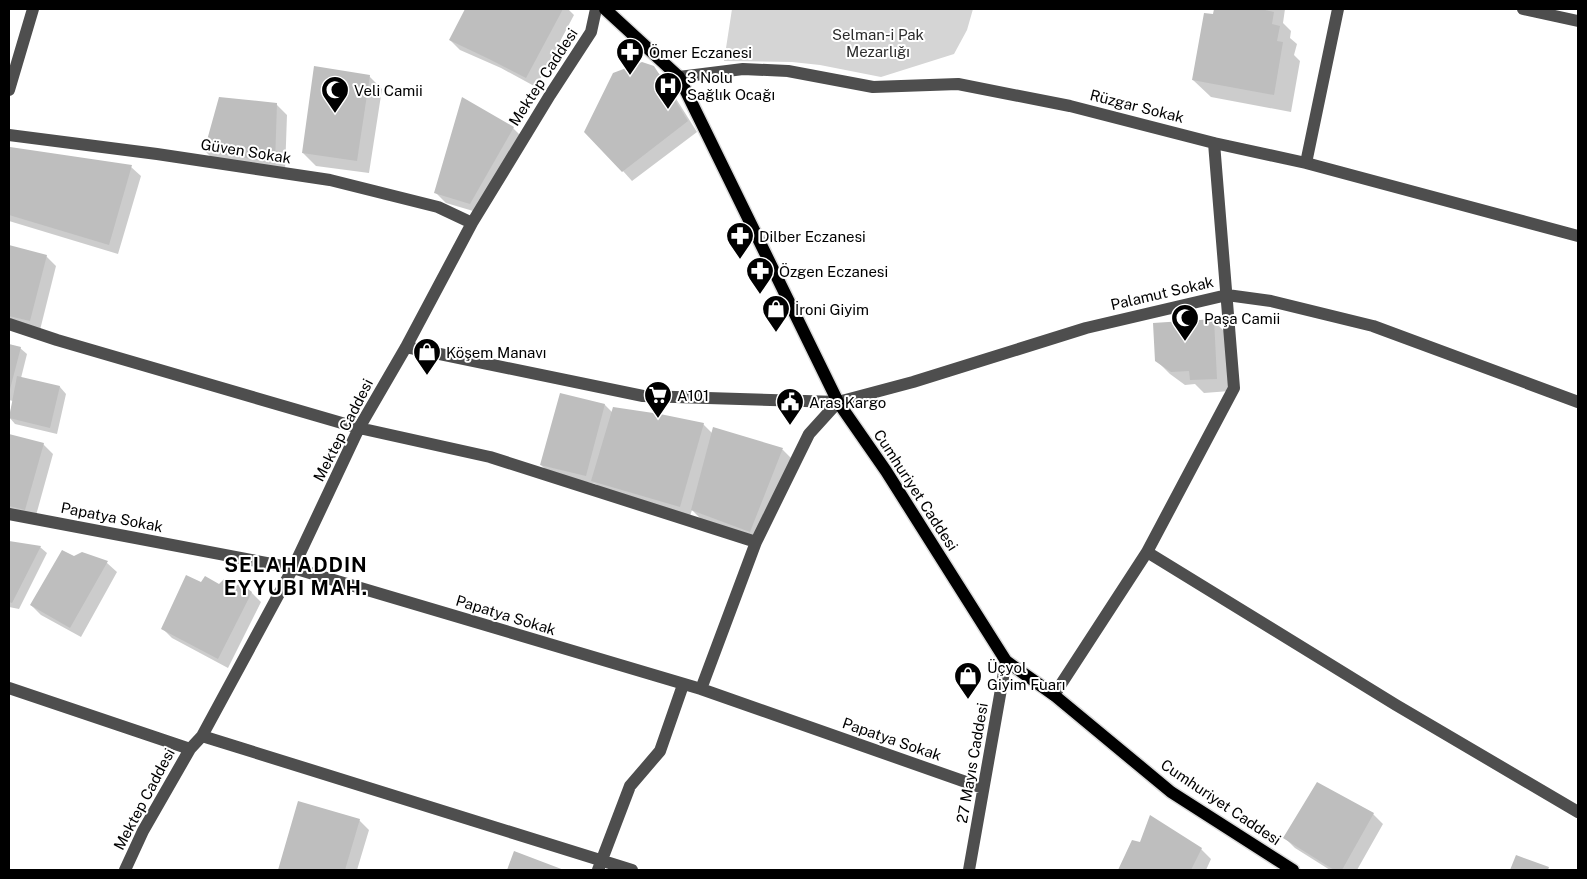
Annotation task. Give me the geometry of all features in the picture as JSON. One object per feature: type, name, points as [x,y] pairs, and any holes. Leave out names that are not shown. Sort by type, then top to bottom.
[{"type":"main road","name":"Cumhuriyet Caddesi","points":[[605,9],[679,77],[838,402],[886,471],[1006,661],[1054,695],[1171,792],[1293,870]]},
{"type":"street","points":[[9,90],[33,9]]},
{"type":"street","name":"Mektep Caddesi","points":[[125,870],[143,831],[190,749],[202,736],[293,568],[359,428],[406,347],[472,223],[591,32],[596,9]]},
{"type":"street","points":[[1306,164],[1338,9]]},
{"type":"street","points":[[1523,9],[1578,21]]},
{"type":"street","name":"Rüzgar Sokak","points":[[679,77],[744,69],[788,71],[873,87],[958,84],[1070,106],[1214,143],[1306,164],[1578,236]]},
{"type":"street","name":"Güven Sokak","points":[[9,135],[157,154],[330,180],[438,207],[472,223]]},
{"type":"street","points":[[1054,695],[1147,552],[1234,388],[1214,143]]},
{"type":"street","name":"Palamut Sokak","points":[[406,347],[643,396],[838,402],[912,382],[1086,328],[1227,295],[1271,301],[1373,326],[1578,402]]},
{"type":"street","points":[[9,324],[57,340],[359,428],[490,457],[756,542]]},
{"type":"street","points":[[701,689],[756,542],[809,434],[838,402]]},
{"type":"street","name":"Papatya Sokak","points":[[9,514],[293,568],[701,689],[983,788]]},
{"type":"street","points":[[1147,552],[1396,706],[1578,812]]},
{"type":"street","name":"27 Mayıs Caddesi","points":[[969,870],[1006,661]]},
{"type":"street","points":[[600,866],[630,786],[660,751],[683,684]]},
{"type":"street","points":[[9,688],[190,749]]},
{"type":"street","points":[[202,736],[600,866],[632,870]]},
{"type":"green space","name":"Selman-i Pak Mezarlığı","points":[[732,9],[973,9],[967,30],[954,54],[881,77],[820,65],[792,62],[724,61]]},
{"type":"building","points":[[465,9],[563,9],[526,78],[449,40]]},
{"type":"building","points":[[1214,9],[1265,9],[1274,12],[1272,24],[1280,26],[1277,41],[1283,42],[1274,95],[1192,80],[1204,13],[1213,14]]},
{"type":"building","points":[[642,62],[654,66],[688,121],[622,172],[584,132],[613,73]]},
{"type":"building","name":"Veli Camii","points":[[314,66],[370,75],[357,161],[302,153]]},
{"type":"building","points":[[219,97],[277,103],[275,163],[204,151]]},
{"type":"building","points":[[462,97],[514,127],[470,204],[434,193]]},
{"type":"building","points":[[10,147],[132,165],[109,245],[9,215]]},
{"type":"building","points":[[9,245],[47,255],[30,321],[9,316]]},
{"type":"building","name":"Paşa Camii","points":[[1214,319],[1217,379],[1190,380],[1189,371],[1171,372],[1155,361],[1153,323]]},
{"type":"building","points":[[9,344],[21,347],[9,393]]},
{"type":"building","points":[[17,376],[60,386],[50,428],[9,418]]},
{"type":"building","points":[[560,393],[605,404],[586,476],[540,465]]},
{"type":"building","points":[[613,407],[704,423],[680,507],[591,481]]},
{"type":"building","points":[[713,427],[783,448],[750,532],[691,510]]},
{"type":"building","points":[[9,434],[44,443],[25,510],[9,506]]},
{"type":"building","points":[[9,541],[41,546],[12,603],[9,602]]},
{"type":"building","points":[[62,550],[74,556],[82,552],[108,561],[70,628],[30,605]]},
{"type":"building","points":[[186,575],[201,582],[205,576],[219,584],[224,579],[235,587],[240,583],[252,592],[218,659],[161,629]]},
{"type":"building","points":[[1317,782],[1374,813],[1342,870],[1334,870],[1283,838]]},
{"type":"building","points":[[298,801],[360,819],[345,870],[278,870]]},
{"type":"building","points":[[1150,815],[1202,848],[1191,870],[1118,870],[1132,840],[1140,842]]},
{"type":"building","points":[[514,851],[564,870],[507,870]]},
{"type":"building","points":[[1516,855],[1549,867],[1548,870],[1510,870]]},
{"type":"place","name":"Ömer Eczanesi","points":[[630,76]]},
{"type":"place","name":"3 Nolu Sağlık Ocağı","points":[[668,110]]},
{"type":"place","name":"Veli Camii","points":[[335,114]]},
{"type":"place","name":"Dilber Eczanesi","points":[[740,260]]},
{"type":"place","name":"Özgen Eczanesi","points":[[760,295]]},
{"type":"place","name":"İroni Giyim","points":[[776,333]]},
{"type":"place","name":"Paşa Camii","points":[[1185,342]]},
{"type":"place","name":"Köşem Manavı","points":[[427,376]]},
{"type":"place","name":"A101","points":[[658,419]]},
{"type":"place","name":"Aras Kargo","points":[[790,426]]},
{"type":"place","name":"Üçyol Giyim Fuarı","points":[[968,700]]},
{"type":"district","name":"SELAHADDIN EYYUBI MAH.","points":[[296,576]]}]
